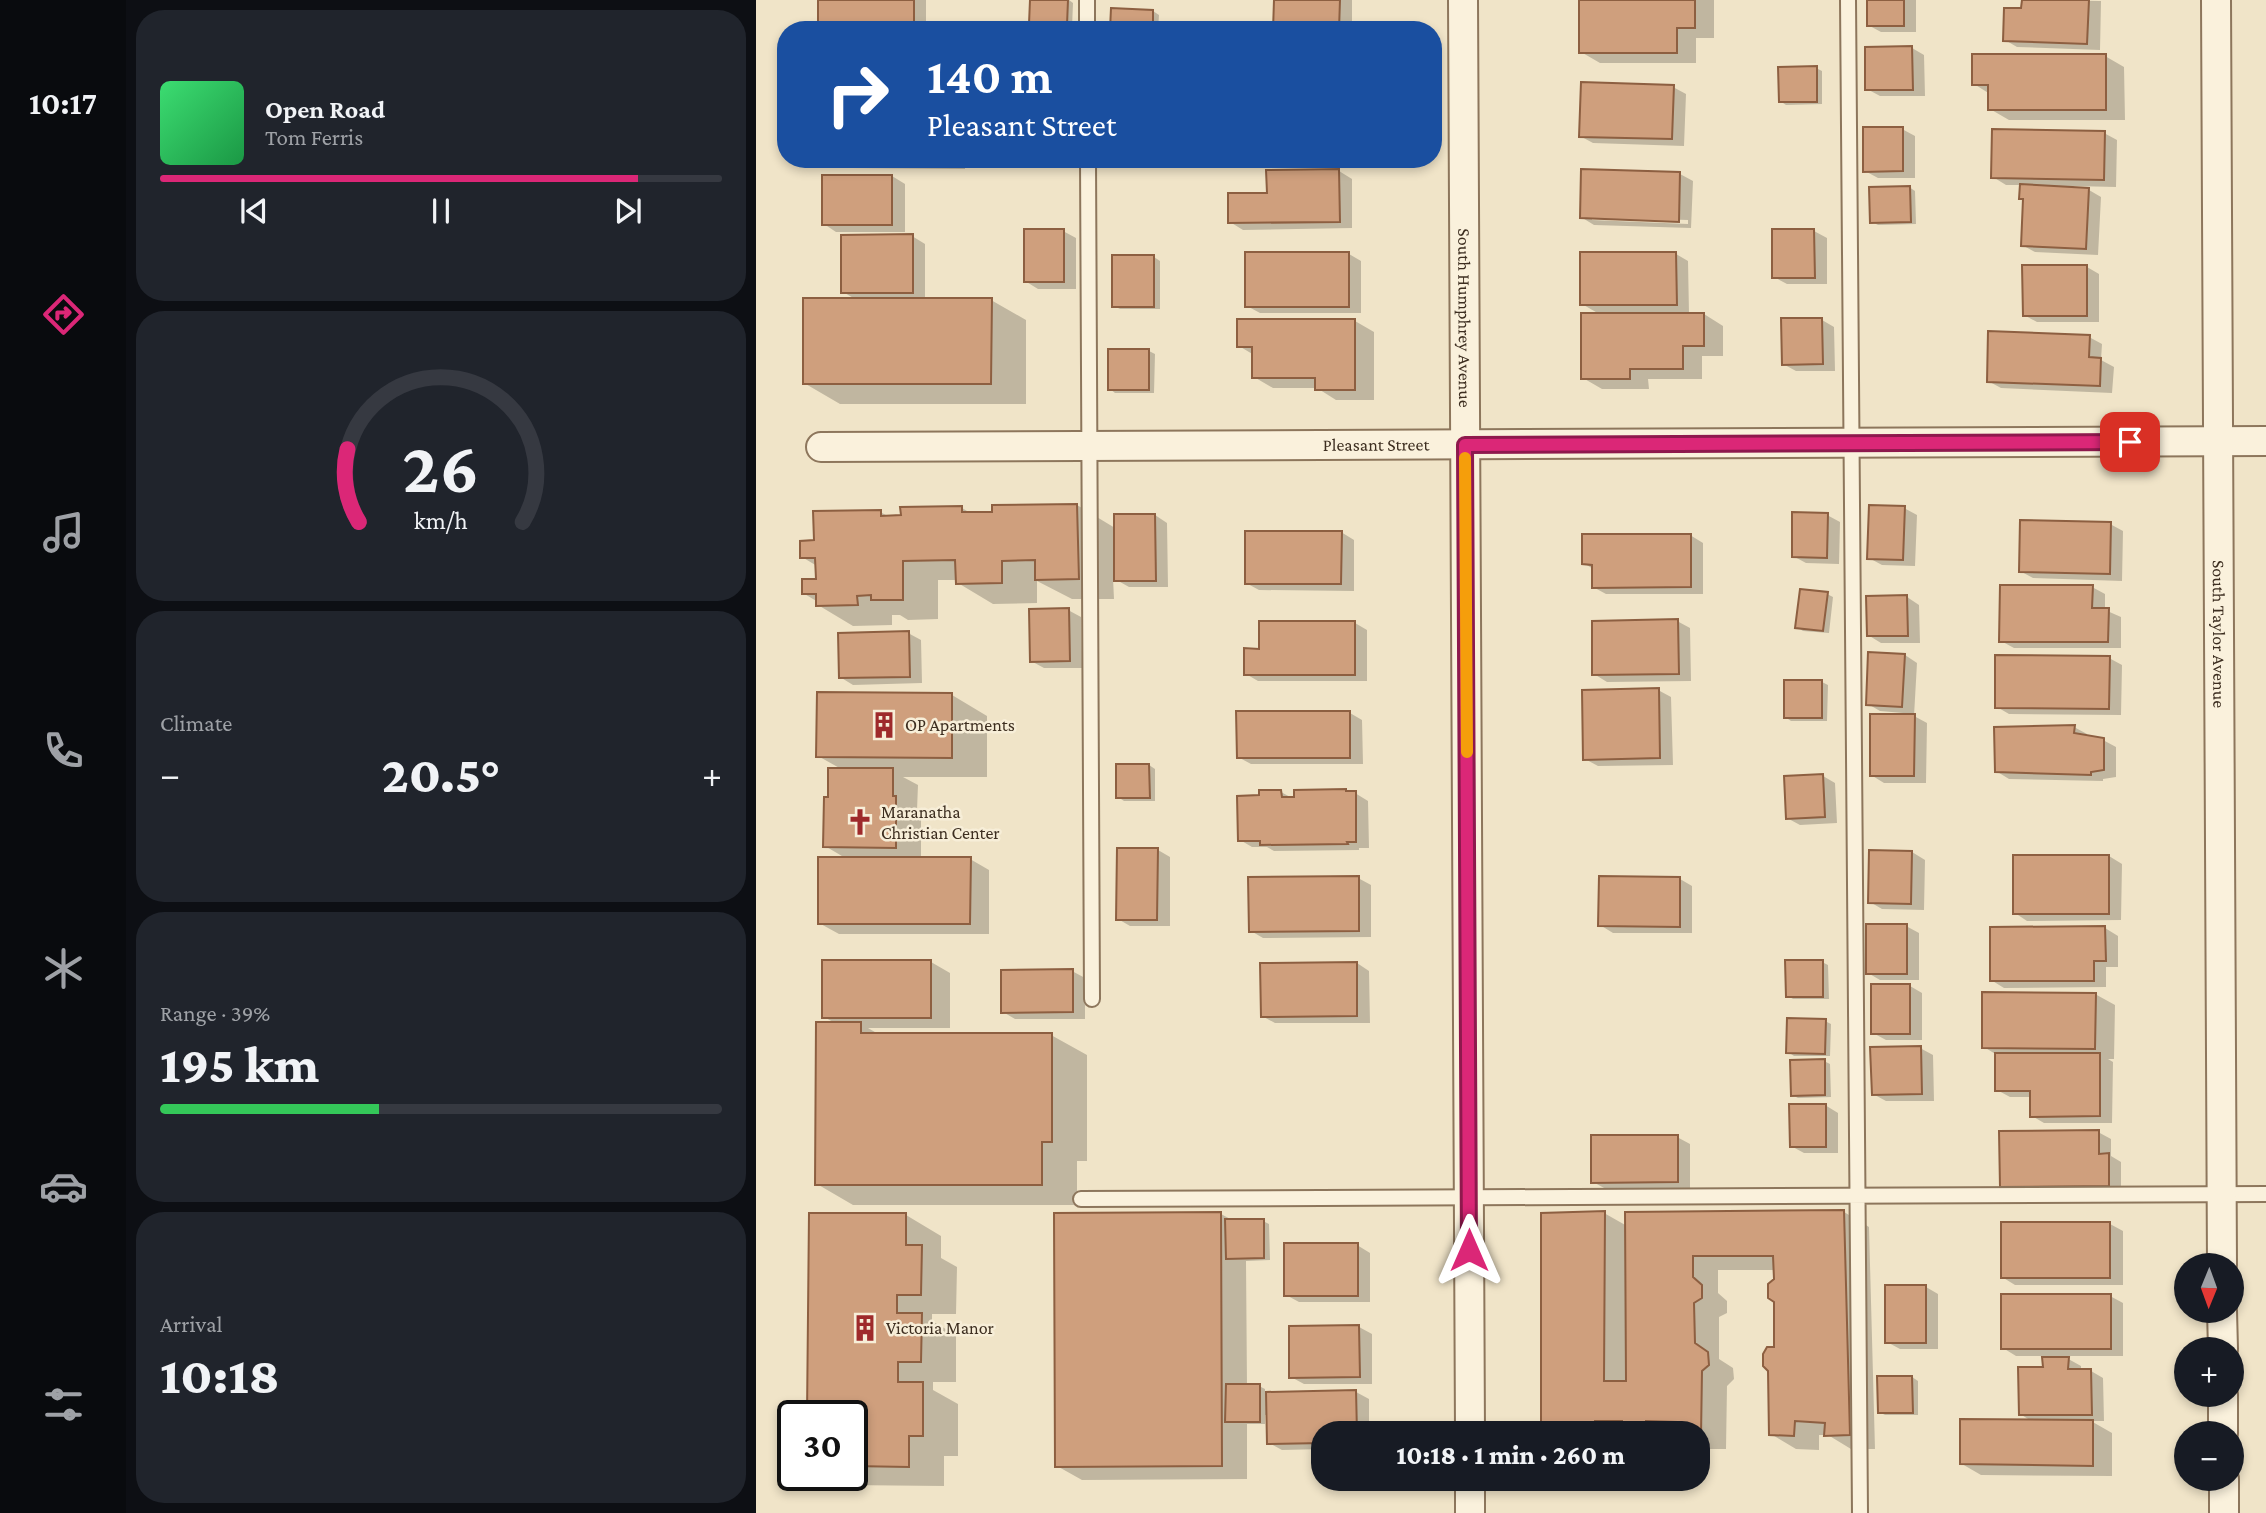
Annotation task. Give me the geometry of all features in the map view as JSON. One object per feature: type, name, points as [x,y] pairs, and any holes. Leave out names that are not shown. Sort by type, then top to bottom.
[{"type":"street","name":"South Humphrey Avenue","points":[[1463,0],[1470,1421]]},
{"type":"street","name":"South Taylor Avenue","points":[[2216,0],[2222,1253]]},
{"type":"street","name":"Pleasant Street","points":[[821,447],[2266,441]]},
{"type":"street","points":[[1470,1491],[1470,1513]]},
{"type":"street","points":[[2224,1491],[2224,1513]]},
{"type":"lane","points":[[1087,0],[1087,21]]},
{"type":"lane","points":[[1848,0],[1860,1513]]},
{"type":"lane","points":[[1088,168],[1092,999]]},
{"type":"lane","points":[[1081,1199],[2266,1194]]},
{"type":"building","points":[[818,0],[914,0],[914,21],[818,21]]},
{"type":"building","points":[[1030,0],[1068,0],[1067,21],[1029,21]]},
{"type":"building","points":[[1274,0],[1340,0],[1339,21],[1273,21]]},
{"type":"building","points":[[1579,0],[1695,0],[1695,28],[1677,28],[1677,53],[1579,53]]},
{"type":"building","points":[[1867,0],[1904,0],[1904,26],[1867,26]]},
{"type":"building","points":[[2022,0],[2089,0],[2087,44],[2003,41],[2004,8],[2021,8]]},
{"type":"building","points":[[1111,8],[1153,10],[1153,21],[1110,21]]},
{"type":"building","points":[[1912,46],[1913,90],[1865,90],[1865,47]]},
{"type":"building","points":[[1972,54],[2106,54],[2106,110],[1988,110],[1988,85],[1972,85]]},
{"type":"building","points":[[1817,66],[1817,102],[1779,102],[1778,67]]},
{"type":"building","points":[[1581,82],[1674,85],[1672,139],[1579,137]]},
{"type":"building","points":[[1863,127],[1903,127],[1903,171],[1863,172]]},
{"type":"building","points":[[1992,129],[2105,131],[2104,180],[1991,178]]},
{"type":"building","points":[[1339,169],[1340,222],[1228,223],[1228,193],[1267,193],[1266,170]]},
{"type":"building","points":[[1581,169],[1680,172],[1679,222],[1580,218]]},
{"type":"building","points":[[822,175],[892,175],[892,225],[822,225]]},
{"type":"building","points":[[2020,184],[2089,188],[2086,249],[2021,246],[2023,199],[2019,199]]},
{"type":"building","points":[[1910,186],[1911,222],[1870,223],[1869,187]]},
{"type":"building","points":[[1024,229],[1064,229],[1064,282],[1024,282]]},
{"type":"building","points":[[1772,229],[1814,229],[1815,278],[1772,278]]},
{"type":"building","points":[[913,234],[913,293],[841,293],[841,235]]},
{"type":"building","points":[[1245,252],[1349,252],[1349,307],[1245,307]]},
{"type":"building","points":[[1580,252],[1676,252],[1677,305],[1580,305]]},
{"type":"building","points":[[1112,255],[1154,255],[1154,307],[1112,307]]},
{"type":"building","points":[[2022,265],[2087,265],[2087,316],[2023,316]]},
{"type":"building","points":[[803,298],[992,298],[991,384],[803,384]]},
{"type":"building","points":[[1581,313],[1704,313],[1704,346],[1683,346],[1683,369],[1630,369],[1630,379],[1581,379]]},
{"type":"building","points":[[1781,318],[1822,318],[1823,364],[1782,365]]},
{"type":"building","points":[[1237,319],[1355,319],[1355,390],[1315,390],[1315,378],[1252,378],[1252,347],[1237,347]]},
{"type":"building","points":[[1988,331],[2090,335],[2089,357],[2101,358],[2100,386],[1987,382]]},
{"type":"building","points":[[1108,349],[1149,349],[1149,390],[1108,390]]},
{"type":"building","points":[[1077,504],[1079,579],[1035,580],[1035,560],[1002,561],[1002,583],[956,584],[955,560],[903,561],[903,600],[871,600],[871,595],[857,596],[858,605],[816,606],[816,594],[802,594],[802,579],[816,579],[815,558],[800,558],[800,541],[814,540],[813,511],[881,510],[881,516],[901,515],[900,507],[962,506],[962,512],[992,512],[992,505]]},
{"type":"building","points":[[1869,505],[1905,506],[1903,560],[1867,559]]},
{"type":"building","points":[[1792,512],[1828,513],[1827,558],[1792,557]]},
{"type":"building","points":[[1114,514],[1155,514],[1156,581],[1114,581]]},
{"type":"building","points":[[2020,520],[2111,522],[2110,574],[2019,572]]},
{"type":"building","points":[[1245,531],[1342,531],[1341,584],[1245,584]]},
{"type":"building","points":[[1582,534],[1691,534],[1691,587],[1592,588],[1592,565],[1582,564]]},
{"type":"building","points":[[2000,585],[2093,585],[2092,608],[2109,608],[2108,642],[1999,642]]},
{"type":"building","points":[[1800,589],[1828,592],[1823,631],[1795,628]]},
{"type":"building","points":[[1907,595],[1908,636],[1867,636],[1866,596]]},
{"type":"building","points":[[1069,608],[1070,661],[1030,662],[1029,609]]},
{"type":"building","points":[[1678,619],[1679,674],[1592,675],[1592,621]]},
{"type":"building","points":[[1259,621],[1355,621],[1355,675],[1244,675],[1244,648],[1259,649]]},
{"type":"building","points":[[909,631],[910,677],[839,678],[838,633]]},
{"type":"building","points":[[1868,652],[1905,654],[1902,707],[1866,705]]},
{"type":"building","points":[[1995,655],[2110,656],[2109,709],[1995,708]]},
{"type":"building","points":[[1784,680],[1822,680],[1822,718],[1784,718]]},
{"type":"building","points":[[1659,688],[1660,758],[1583,760],[1582,690]]},
{"type":"building","name":"OP Apartments","points":[[817,692],[952,693],[952,758],[816,757]]},
{"type":"building","points":[[1236,711],[1350,711],[1350,758],[1237,758]]},
{"type":"building","points":[[1870,714],[1915,714],[1914,776],[1870,776]]},
{"type":"building","points":[[2075,725],[2074,733],[2104,738],[2104,770],[2091,772],[2091,775],[1995,772],[1994,727]]},
{"type":"building","points":[[1116,764],[1149,764],[1150,798],[1116,798]]},
{"type":"building","name":"Maranatha Christian Center","points":[[828,768],[893,768],[896,848],[823,847],[824,797],[828,797]]},
{"type":"building","points":[[1823,774],[1825,817],[1786,819],[1784,776]]},
{"type":"building","points":[[1259,790],[1281,790],[1282,797],[1294,797],[1294,790],[1356,791],[1356,842],[1260,845],[1260,841],[1238,841],[1237,796],[1259,795]]},
{"type":"building","points":[[1117,848],[1158,848],[1157,920],[1116,920]]},
{"type":"building","points":[[1869,850],[1912,851],[1911,904],[1868,903]]},
{"type":"building","points":[[2013,855],[2109,855],[2109,914],[2013,914]]},
{"type":"building","points":[[818,857],[971,857],[970,924],[818,924]]},
{"type":"building","points":[[1359,876],[1359,931],[1249,932],[1248,877]]},
{"type":"building","points":[[1599,876],[1680,877],[1680,927],[1598,926]]},
{"type":"building","points":[[1866,924],[1907,924],[1907,974],[1866,974]]},
{"type":"building","points":[[2105,926],[2106,961],[2094,961],[2094,981],[1990,981],[1990,927]]},
{"type":"building","points":[[822,960],[931,960],[931,1018],[822,1018]]},
{"type":"building","points":[[1785,960],[1823,960],[1823,997],[1786,997]]},
{"type":"building","points":[[1357,962],[1357,1016],[1261,1017],[1260,963]]},
{"type":"building","points":[[1073,969],[1073,1012],[1001,1013],[1001,970]]},
{"type":"building","points":[[1871,984],[1910,984],[1910,1034],[1871,1034]]},
{"type":"building","points":[[1982,992],[2096,993],[2095,1049],[1982,1048]]},
{"type":"building","points":[[1787,1018],[1826,1019],[1825,1054],[1786,1053]]},
{"type":"building","points":[[816,1022],[861,1022],[861,1033],[1052,1033],[1052,1142],[1042,1142],[1042,1185],[815,1185]]},
{"type":"building","points":[[1921,1046],[1922,1094],[1872,1095],[1870,1047]]},
{"type":"building","points":[[1995,1053],[2100,1053],[2100,1116],[2030,1117],[2030,1091],[1995,1091]]},
{"type":"building","points":[[1825,1059],[1825,1095],[1791,1096],[1790,1060]]},
{"type":"building","points":[[1789,1104],[1826,1104],[1826,1147],[1790,1147]]},
{"type":"building","points":[[2099,1130],[2099,1154],[2109,1153],[2109,1186],[2000,1187],[1999,1131]]},
{"type":"building","points":[[1591,1135],[1678,1135],[1678,1182],[1591,1183]]},
{"type":"building","points":[[1844,1210],[1850,1435],[1824,1436],[1825,1423],[1795,1421],[1794,1436],[1769,1435],[1768,1371],[1763,1366],[1763,1354],[1767,1347],[1774,1347],[1774,1302],[1768,1298],[1768,1284],[1774,1279],[1773,1256],[1693,1256],[1693,1277],[1702,1285],[1702,1298],[1694,1303],[1695,1343],[1708,1352],[1709,1365],[1702,1371],[1701,1421],[1541,1421],[1541,1213],[1605,1211],[1604,1381],[1626,1381],[1625,1212]]},
{"type":"building","points":[[1221,1212],[1222,1466],[1055,1467],[1054,1213]]},
{"type":"building","name":"Victoria Manor","points":[[809,1213],[906,1213],[906,1245],[922,1245],[921,1295],[897,1295],[897,1313],[922,1313],[921,1362],[898,1362],[898,1382],[923,1382],[923,1436],[909,1436],[909,1467],[868,1466],[868,1400],[807,1400]]},
{"type":"building","points":[[1225,1219],[1264,1219],[1264,1258],[1226,1259]]},
{"type":"building","points":[[2001,1222],[2110,1222],[2110,1278],[2001,1278]]},
{"type":"building","points":[[1284,1243],[1358,1243],[1358,1296],[1284,1296]]},
{"type":"building","points":[[1885,1285],[1926,1285],[1926,1343],[1885,1343]]},
{"type":"building","points":[[2001,1294],[2111,1294],[2111,1349],[2001,1349]]},
{"type":"building","points":[[1359,1325],[1360,1377],[1289,1378],[1289,1326]]},
{"type":"building","points":[[2042,1357],[2069,1357],[2068,1369],[2091,1369],[2092,1415],[2019,1415],[2018,1367],[2043,1367]]},
{"type":"building","points":[[1877,1376],[1912,1376],[1913,1413],[1878,1413]]},
{"type":"building","points":[[1226,1384],[1260,1384],[1260,1422],[1225,1422]]},
{"type":"building","points":[[1356,1390],[1357,1421],[1311,1421],[1311,1443],[1267,1444],[1266,1392]]},
{"type":"building","points":[[1960,1419],[2093,1420],[2093,1466],[1960,1464]]},
{"type":"slow traffic","points":[[1465,458],[1467,752]]},
{"type":"place","name":"OP Apartments","points":[[884,725]]},
{"type":"place","name":"Maranatha Christian Center","points":[[860,822]]},
{"type":"place","name":"Victoria Manor","points":[[865,1328]]},
{"type":"route","points":[[1469,1250],[1465,445],[2130,442]]}]
